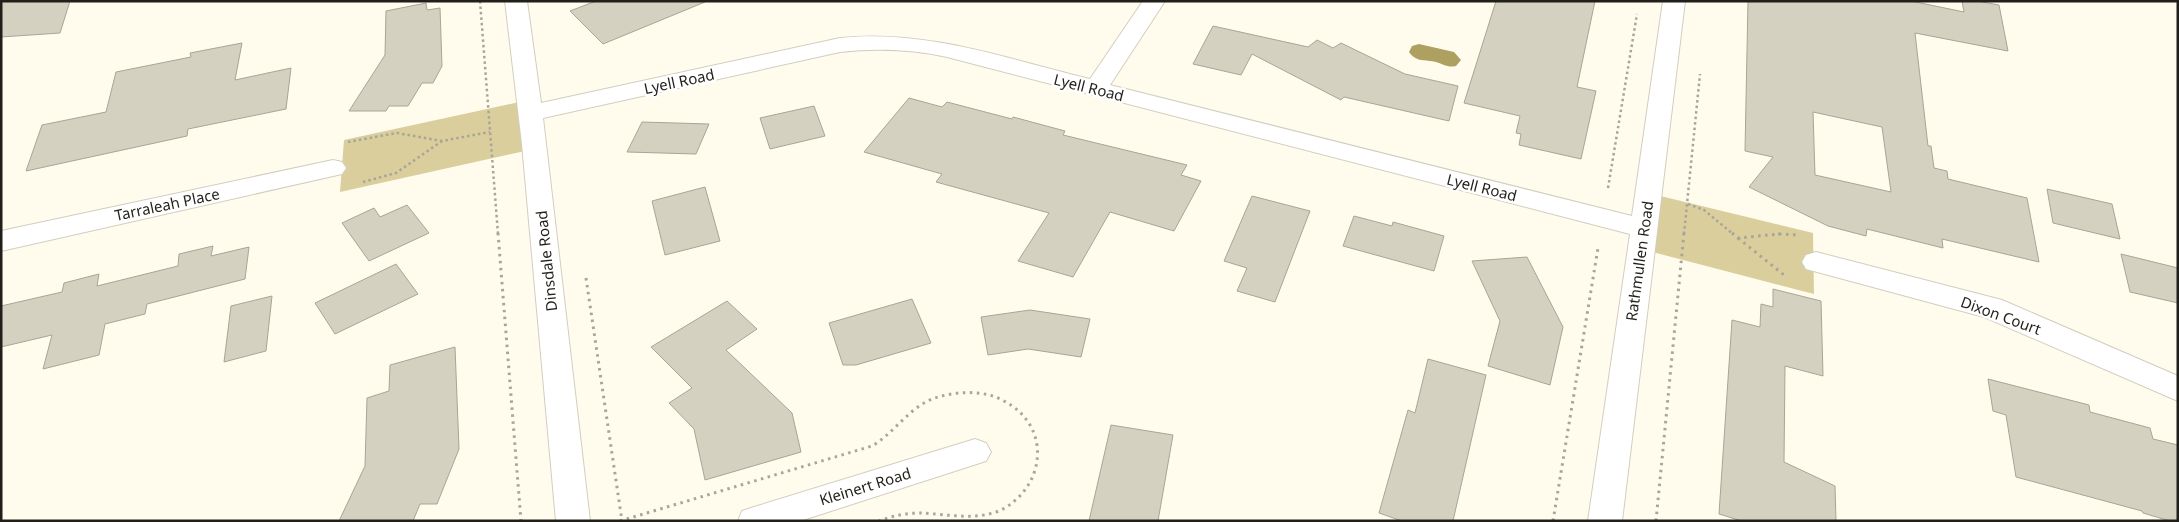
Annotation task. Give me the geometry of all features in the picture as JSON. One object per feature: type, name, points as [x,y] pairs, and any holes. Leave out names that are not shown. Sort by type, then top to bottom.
[{"type":"street","name":"Dinsdale Road","points":[[516,1],[530,113],[573,521]]},
{"type":"street","points":[[1096,88],[1154,1]]},
{"type":"street","name":"Rathmullen Road","points":[[1605,521],[1674,1]]},
{"type":"street","name":"Lyell Road","points":[[530,113],[824,48],[877,42],[908,42],[930,46],[1644,228]]},
{"type":"street","name":"Tarraleah Place","points":[[1,241],[333,168]]},
{"type":"street","name":"Dixon Court","points":[[1816,262],[1992,308],[2178,389]]},
{"type":"street","name":"Kleinert Road","points":[[754,521],[975,452]]},
{"type":"path","points":[[480,1],[521,521]]},
{"type":"path","points":[[1607,193],[1638,11]]},
{"type":"path","points":[[1656,521],[1701,69]]},
{"type":"path","points":[[397,133],[442,141],[490,132]]},
{"type":"path","points":[[1738,238],[1788,278]]},
{"type":"path","points":[[1552,521],[1599,243]]},
{"type":"path","points":[[585,275],[621,520]]},
{"type":"shaded area","points":[[1419,44],[1454,52],[1461,60],[1456,66],[1446,66],[1415,58],[1409,52],[1412,46]]},
{"type":"shaded area","points":[[529,100],[534,149],[340,192],[344,140]]},
{"type":"shaded area","points":[[1648,193],[1813,233],[1814,294],[1641,249]]},
{"type":"building","points":[[1,1],[70,1],[60,33],[1,37]]},
{"type":"building","points":[[596,1],[705,2],[603,44],[570,11]]},
{"type":"building","points":[[1496,1],[1595,1],[1577,87],[1596,91],[1581,159],[1519,145],[1521,134],[1516,133],[1520,116],[1464,103]]},
{"type":"building","points":[[1748,1],[1911,1],[1964,12],[1962,1],[1977,1],[1999,5],[2008,51],[1915,33],[1928,146],[1931,146],[1934,168],[1947,171],[1948,179],[2027,198],[2039,262],[1942,239],[1943,248],[1867,229],[1866,236],[1828,226],[1749,187],[1773,157],[1745,151]],"holes":[[[1813,112],[1882,127],[1891,192],[1815,175]]]},
{"type":"building","points":[[426,3],[427,10],[440,8],[442,66],[433,83],[422,83],[408,106],[389,106],[386,111],[349,111],[385,55],[386,11]]},
{"type":"building","points":[[1213,26],[1308,47],[1317,40],[1333,48],[1341,43],[1405,74],[1458,86],[1449,121],[1344,97],[1341,100],[1252,54],[1241,75],[1193,64]]},
{"type":"building","points":[[242,43],[235,80],[291,68],[286,109],[188,129],[187,136],[26,171],[42,125],[106,112],[116,72],[191,57],[190,53]]},
{"type":"building","points":[[909,98],[942,107],[947,102],[1012,119],[1013,117],[1065,131],[1063,135],[1187,165],[1181,175],[1201,181],[1174,231],[1110,212],[1073,277],[1018,261],[1049,213],[936,182],[942,174],[864,152]]},
{"type":"building","points":[[814,106],[825,136],[770,149],[760,118]]},
{"type":"building","points":[[642,122],[709,124],[696,154],[627,152]]},
{"type":"building","points":[[705,187],[720,241],[665,255],[652,201]]},
{"type":"building","points":[[2047,189],[2112,204],[2120,239],[2053,223]]},
{"type":"building","points":[[1252,196],[1310,211],[1275,302],[1237,291],[1247,268],[1224,261]]},
{"type":"building","points":[[407,205],[429,233],[369,261],[342,223],[374,208],[380,217]]},
{"type":"building","points":[[1354,216],[1392,226],[1393,222],[1444,236],[1434,271],[1343,246]]},
{"type":"building","points":[[213,246],[211,256],[249,247],[245,279],[147,304],[145,314],[105,324],[99,355],[43,369],[52,335],[1,347],[1,306],[62,292],[64,283],[99,274],[97,286],[178,266],[179,254]]},
{"type":"building","points":[[2121,254],[2178,268],[2178,303],[2130,292]]},
{"type":"building","points":[[1527,257],[1563,327],[1550,385],[1488,366],[1500,321],[1472,261]]},
{"type":"building","points":[[396,264],[418,294],[335,334],[315,303]]},
{"type":"building","points":[[1773,289],[1821,301],[1823,376],[1785,366],[1784,462],[1835,486],[1836,521],[1742,521],[1719,514],[1732,320],[1760,327],[1761,304],[1773,307]]},
{"type":"building","points":[[272,296],[266,351],[224,362],[231,306]]},
{"type":"building","points":[[912,299],[931,343],[856,365],[843,365],[829,323]]},
{"type":"building","points":[[727,301],[757,329],[726,350],[792,413],[801,452],[705,480],[694,429],[669,403],[692,388],[651,347]]},
{"type":"building","points":[[1030,310],[1090,319],[1081,357],[1028,349],[988,355],[981,317]]},
{"type":"building","points":[[455,347],[459,449],[437,504],[420,504],[413,521],[339,521],[365,466],[367,398],[389,391],[390,365]]},
{"type":"building","points":[[1428,359],[1486,375],[1453,521],[1402,521],[1379,513],[1408,410],[1415,413]]},
{"type":"building","points":[[1988,379],[2089,405],[2090,412],[2150,428],[2153,439],[2178,445],[2178,521],[2170,521],[2143,513],[2142,511],[2016,477],[2006,415],[1993,411]]},
{"type":"building","points":[[1111,425],[1173,435],[1158,521],[1089,521]]}]
